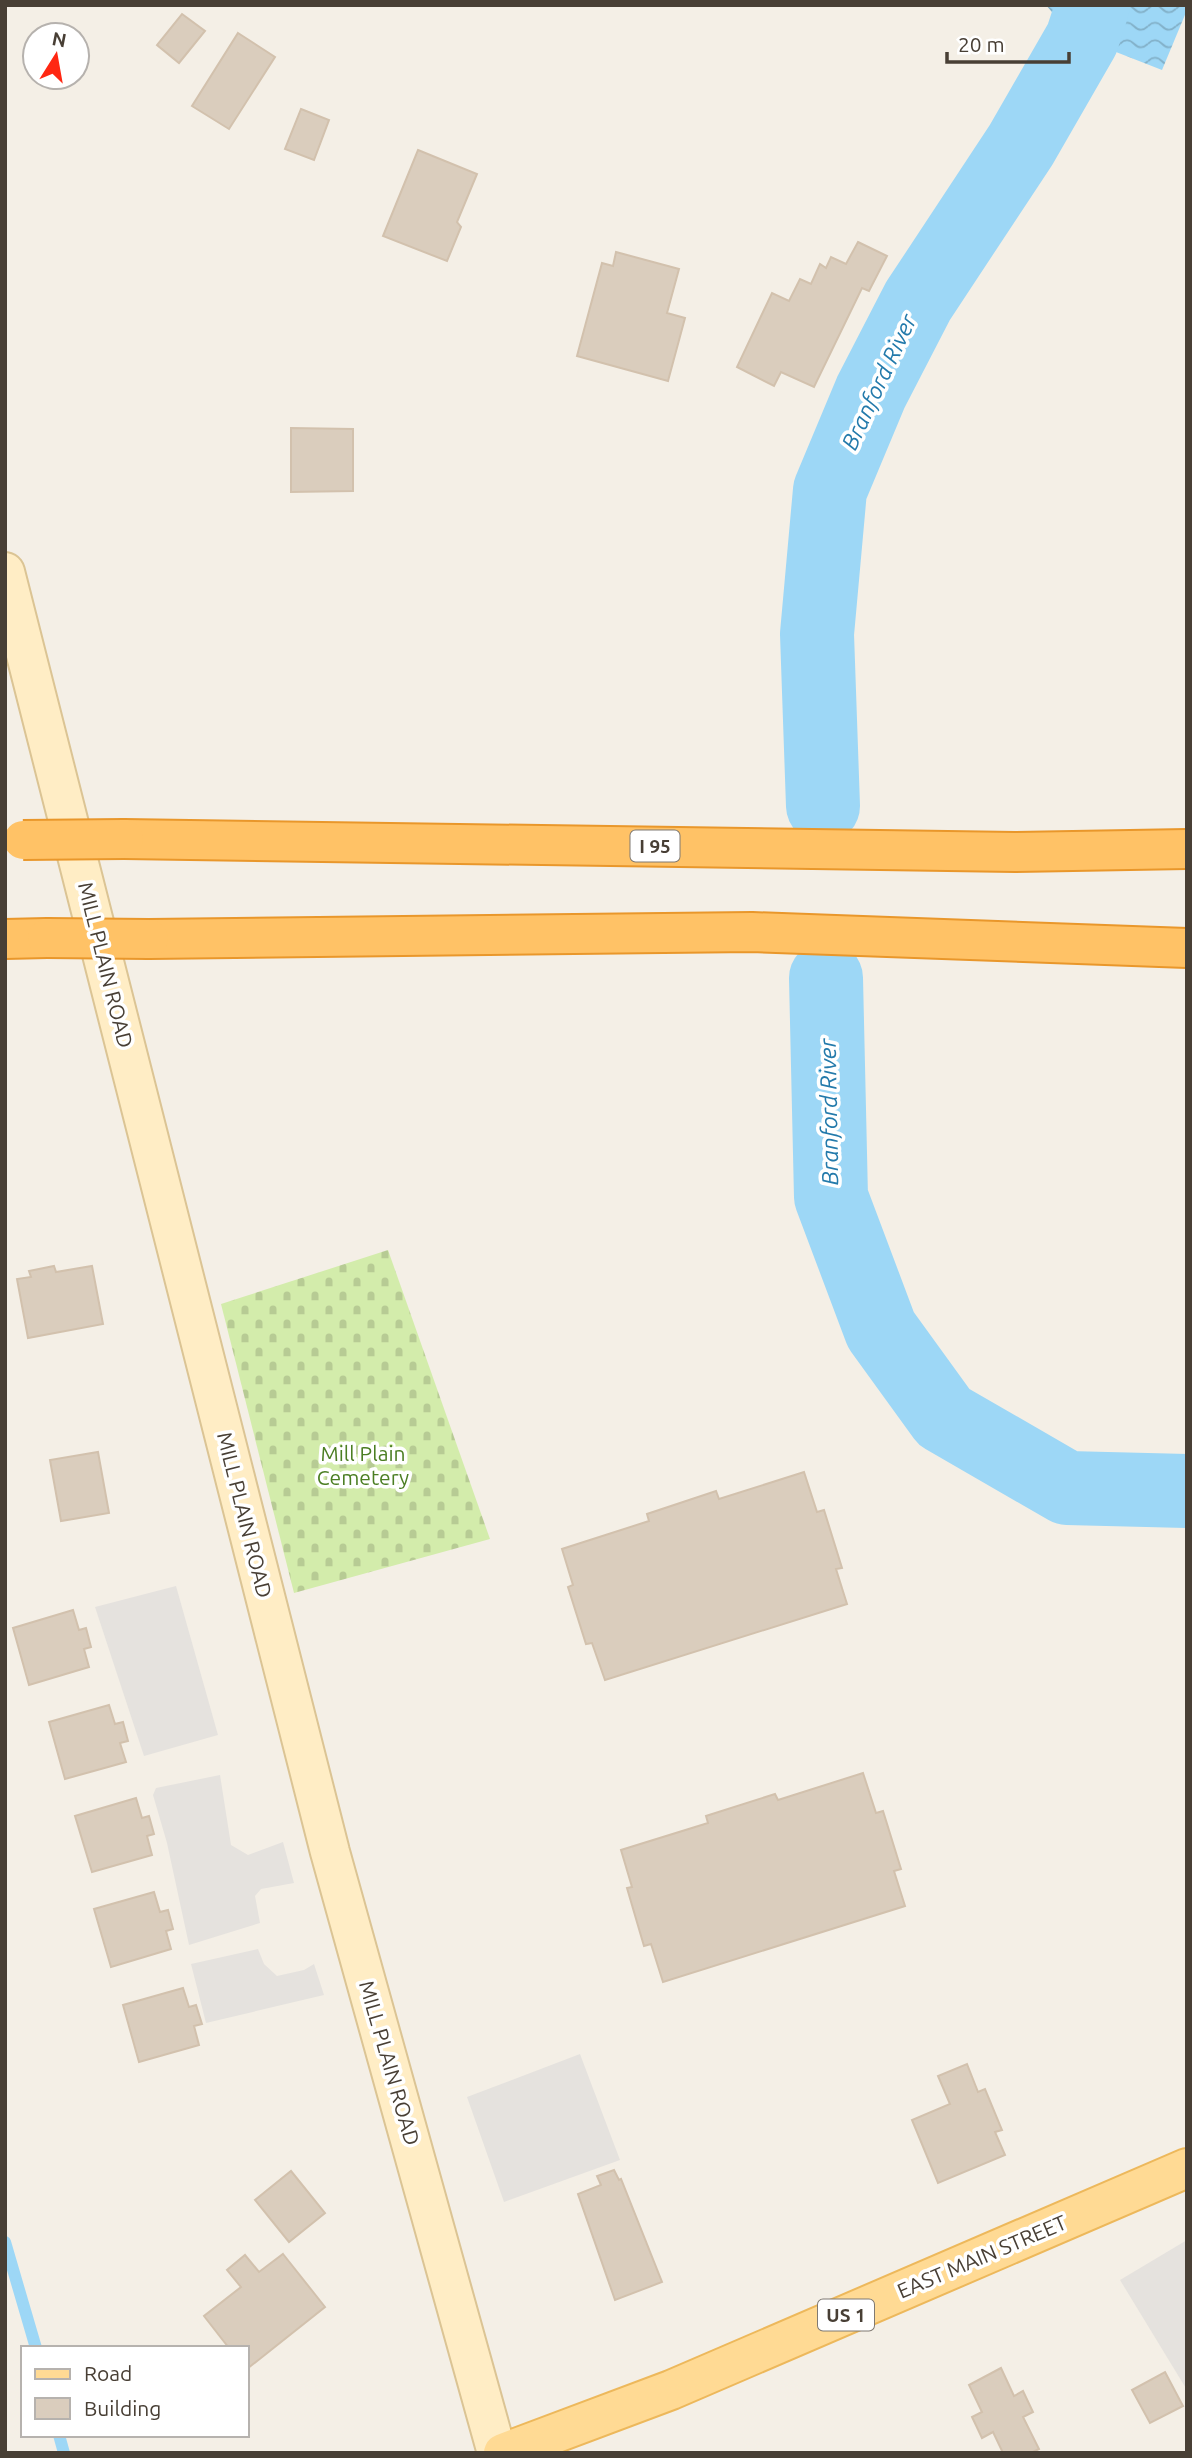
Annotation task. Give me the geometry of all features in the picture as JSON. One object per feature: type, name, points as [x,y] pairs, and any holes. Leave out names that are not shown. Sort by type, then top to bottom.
[{"type":"highway","name":"I 95","points":[[14,840],[124,839],[1015,852],[1187,849]]},
{"type":"highway","points":[[5,939],[752,932],[1187,948]]},
{"type":"main road","name":"EAST MAIN STREET","points":[[503,2453],[671,2390],[1187,2168]]},
{"type":"street","name":"MILL PLAIN ROAD","points":[[5,572],[330,1852],[497,2453]]},
{"type":"green space","name":"Mill Plain Cemetery","points":[[388,1250],[490,1539],[294,1593],[221,1304]]},
{"type":"shaded area","points":[[176,1586],[218,1735],[144,1756],[95,1607]]},
{"type":"shaded area","points":[[220,1775],[231,1845],[248,1855],[283,1842],[294,1883],[261,1889],[255,1896],[260,1923],[189,1945],[167,1843],[153,1795],[156,1788]]},
{"type":"shaded area","points":[[258,1949],[264,1964],[277,1976],[304,1970],[314,1964],[324,1995],[206,2023],[191,1964]]},
{"type":"shaded area","points":[[580,2054],[620,2160],[504,2202],[467,2097]]},
{"type":"shaded area","points":[[1187,2240],[1187,2390],[1120,2280]]},
{"type":"water","points":[[1046,5],[1187,5],[1187,10],[1162,70],[1070,34]]},
{"type":"building","points":[[182,14],[205,31],[179,63],[157,45]]},
{"type":"building","points":[[238,33],[275,57],[229,129],[192,106]]},
{"type":"building","points":[[301,109],[329,120],[314,160],[285,149]]},
{"type":"building","points":[[418,150],[477,174],[457,222],[461,227],[447,261],[383,236]]},
{"type":"building","points":[[858,242],[887,256],[869,291],[862,288],[814,387],[781,372],[774,386],[737,367],[772,293],[789,301],[800,279],[811,284],[820,264],[826,268],[831,257],[846,264]]},
{"type":"building","points":[[616,252],[679,269],[667,313],[685,318],[668,381],[577,356],[602,263],[613,266]]},
{"type":"building","points":[[291,428],[353,429],[353,491],[291,492]]},
{"type":"building","points":[[54,1266],[56,1272],[92,1266],[103,1324],[28,1338],[17,1279],[31,1277],[29,1271]]},
{"type":"building","points":[[98,1452],[109,1513],[61,1521],[50,1460]]},
{"type":"building","points":[[804,1472],[817,1512],[824,1510],[842,1568],[836,1569],[847,1604],[605,1680],[592,1643],[586,1644],[568,1587],[573,1585],[562,1549],[649,1521],[647,1514],[716,1491],[719,1499]]},
{"type":"building","points":[[73,1610],[79,1630],[86,1628],[91,1647],[84,1649],[89,1667],[29,1685],[13,1628]]},
{"type":"building","points":[[109,1705],[115,1724],[123,1722],[128,1741],[120,1743],[126,1762],[65,1779],[49,1722]]},
{"type":"building","points":[[863,1773],[876,1813],[883,1811],[901,1869],[894,1871],[905,1906],[663,1982],[651,1944],[644,1946],[627,1888],[632,1887],[621,1850],[708,1823],[706,1816],[775,1794],[778,1800]]},
{"type":"building","points":[[136,1798],[142,1818],[149,1816],[154,1834],[147,1836],[152,1855],[92,1872],[75,1816]]},
{"type":"building","points":[[154,1892],[160,1912],[168,1910],[173,1929],[166,1931],[171,1949],[111,1967],[94,1909]]},
{"type":"building","points":[[183,1988],[189,2007],[196,2005],[202,2024],[194,2026],[199,2045],[139,2062],[123,2005]]},
{"type":"building","points":[[967,2064],[978,2092],[985,2089],[1002,2130],[995,2132],[1005,2155],[938,2183],[912,2120],[950,2104],[938,2076]]},
{"type":"building","points":[[614,2170],[619,2180],[621,2179],[662,2282],[615,2300],[578,2194],[601,2185],[597,2176]]},
{"type":"building","points":[[291,2171],[325,2213],[289,2242],[255,2200]]},
{"type":"building","points":[[283,2254],[325,2307],[248,2368],[248,2346],[227,2346],[204,2316],[241,2287],[227,2270],[245,2255],[259,2272]]},
{"type":"building","points":[[1001,2368],[1014,2396],[1023,2391],[1033,2412],[1023,2417],[1039,2449],[1031,2453],[1003,2453],[993,2432],[982,2438],[972,2417],[982,2412],[969,2385]]},
{"type":"building","points":[[1165,2372],[1183,2406],[1150,2423],[1132,2390]]},
{"type":"waterway","name":"Branford River","points":[[823,806],[817,634],[830,490],[871,392],[918,301],[1021,145],[1082,39],[1093,5]]},
{"type":"waterway","name":"Branford River","points":[[826,978],[831,1197],[881,1330],[944,1417],[1067,1488],[1187,1491]]},
{"type":"waterway","points":[[5,2242],[35,2346]]},
{"type":"waterway","points":[[60,2437],[64,2453]]}]
